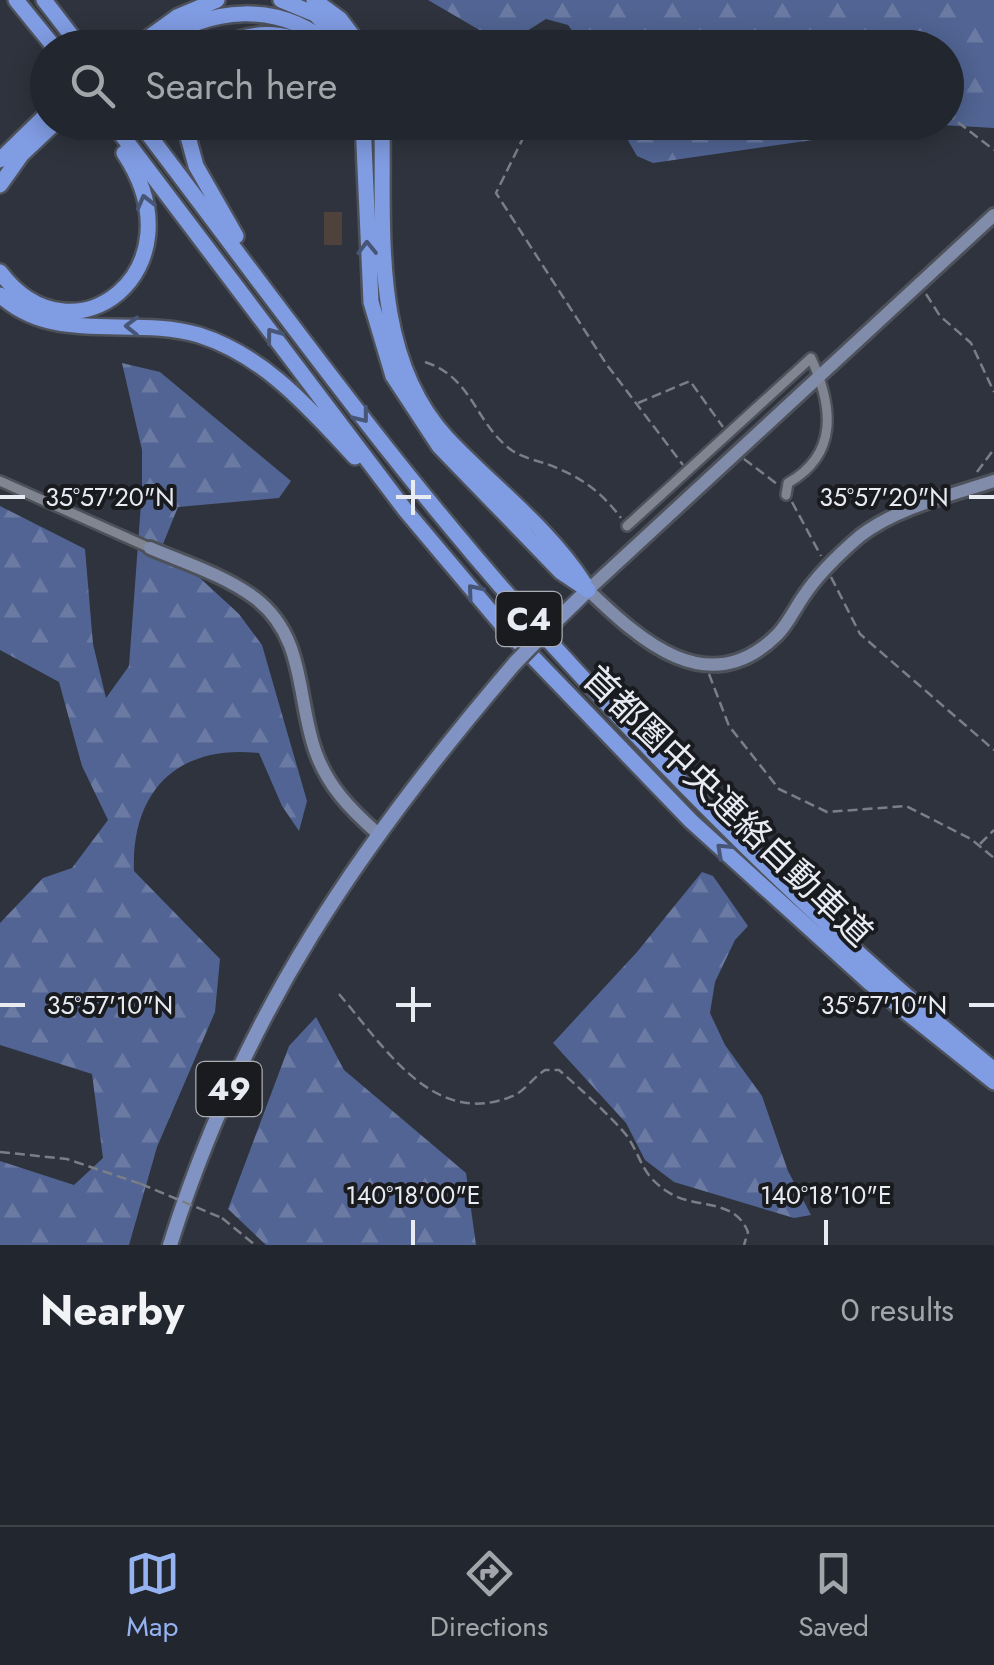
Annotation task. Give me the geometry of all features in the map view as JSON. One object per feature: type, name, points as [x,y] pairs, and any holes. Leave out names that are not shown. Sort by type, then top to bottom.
[{"type":"highway","points":[[16,0],[40,30]]},
{"type":"highway","points":[[44,0],[67,30]]},
{"type":"highway","points":[[159,30],[177,17],[217,0]]},
{"type":"highway","points":[[281,0],[315,14],[331,30]]},
{"type":"highway","points":[[314,0],[348,30]]},
{"type":"highway","points":[[179,30],[190,23],[255,10],[299,20],[312,30]]},
{"type":"highway","points":[[0,160],[30,131]]},
{"type":"highway","points":[[0,186],[37,140]]},
{"type":"highway","points":[[0,272],[31,302],[61,310],[104,303],[132,282],[147,248],[149,209],[134,167],[116,140]]},
{"type":"highway","name":"首都圏中央連絡自動車道","points":[[126,140],[406,510],[502,624],[691,821],[870,983],[994,1082]]},
{"type":"highway","name":"首都圏中央連絡自動車道","points":[[153,140],[431,503],[620,718],[879,974],[994,1070]]},
{"type":"highway","points":[[189,140],[196,166],[282,310]]},
{"type":"highway","points":[[362,140],[370,302],[399,374],[414,402],[570,562],[588,590]]},
{"type":"highway","points":[[382,140],[388,315],[399,374]]},
{"type":"highway","points":[[0,295],[17,309],[48,322],[162,327],[230,347],[276,377],[406,510]]},
{"type":"main road","name":"49","points":[[170,1245],[198,1161],[252,1038],[306,941],[376,832],[515,662],[588,590]]},
{"type":"street","points":[[994,216],[588,590],[652,647],[676,658],[704,663],[745,657],[778,634],[826,567],[882,523],[912,508],[994,481]]},
{"type":"street","points":[[627,526],[812,358],[828,402],[822,454],[816,464],[788,483],[786,495]]},
{"type":"street","points":[[0,481],[218,577],[271,614],[296,658],[310,736],[321,766],[338,795],[376,832]]},
{"type":"path","points":[[964,127],[994,150]]},
{"type":"path","points":[[522,140],[496,194],[607,365],[687,471]]},
{"type":"path","points":[[920,284],[940,316],[971,343],[994,392]]},
{"type":"path","points":[[425,362],[460,381],[477,411],[511,450],[567,472],[601,491],[627,526]]},
{"type":"path","points":[[638,403],[690,381],[727,433]]},
{"type":"path","points":[[975,488],[978,471],[994,449]]},
{"type":"path","points":[[739,451],[799,510],[860,634],[994,750]]},
{"type":"path","points":[[704,663],[729,726],[780,789],[827,812],[906,806],[978,845],[994,858]]},
{"type":"path","points":[[978,845],[994,830]]},
{"type":"path","points":[[339,994],[412,1078],[432,1095],[466,1104],[497,1100],[518,1094],[544,1070],[559,1070],[629,1138],[639,1165],[661,1187],[670,1194],[727,1208],[743,1218],[748,1232],[744,1245]]},
{"type":"path","points":[[0,1152],[67,1159],[141,1184],[222,1218],[255,1245]]},
{"type":"green space","points":[[428,0],[994,0],[994,128],[964,126],[964,30],[572,30],[568,25],[546,19],[529,30],[479,30]]},
{"type":"green space","points":[[628,140],[813,140],[653,163],[637,156]]},
{"type":"green space","points":[[122,363],[160,372],[291,481],[279,498],[178,507],[163,544],[239,614],[262,645],[307,801],[299,831],[282,806],[259,753],[231,752],[205,756],[184,765],[165,778],[151,796],[135,842],[134,871],[220,959],[215,1012],[157,1147],[129,1245],[0,1245],[0,1161],[74,1185],[103,1158],[92,1074],[0,1045],[0,923],[43,878],[72,868],[108,820],[82,766],[59,682],[0,650],[0,506],[85,549],[93,644],[106,698],[129,666],[142,490],[142,450]]},
{"type":"green space","points":[[702,872],[713,876],[748,926],[735,940],[715,982],[710,1013],[725,1045],[762,1096],[788,1171],[811,1215],[794,1218],[674,1182],[645,1160],[626,1123],[553,1043],[637,952]]},
{"type":"green space","points":[[316,1017],[344,1070],[466,1173],[476,1245],[266,1245],[228,1209],[289,1046]]},
{"type":"building","points":[[324,212],[342,212],[342,245],[324,245]]}]
